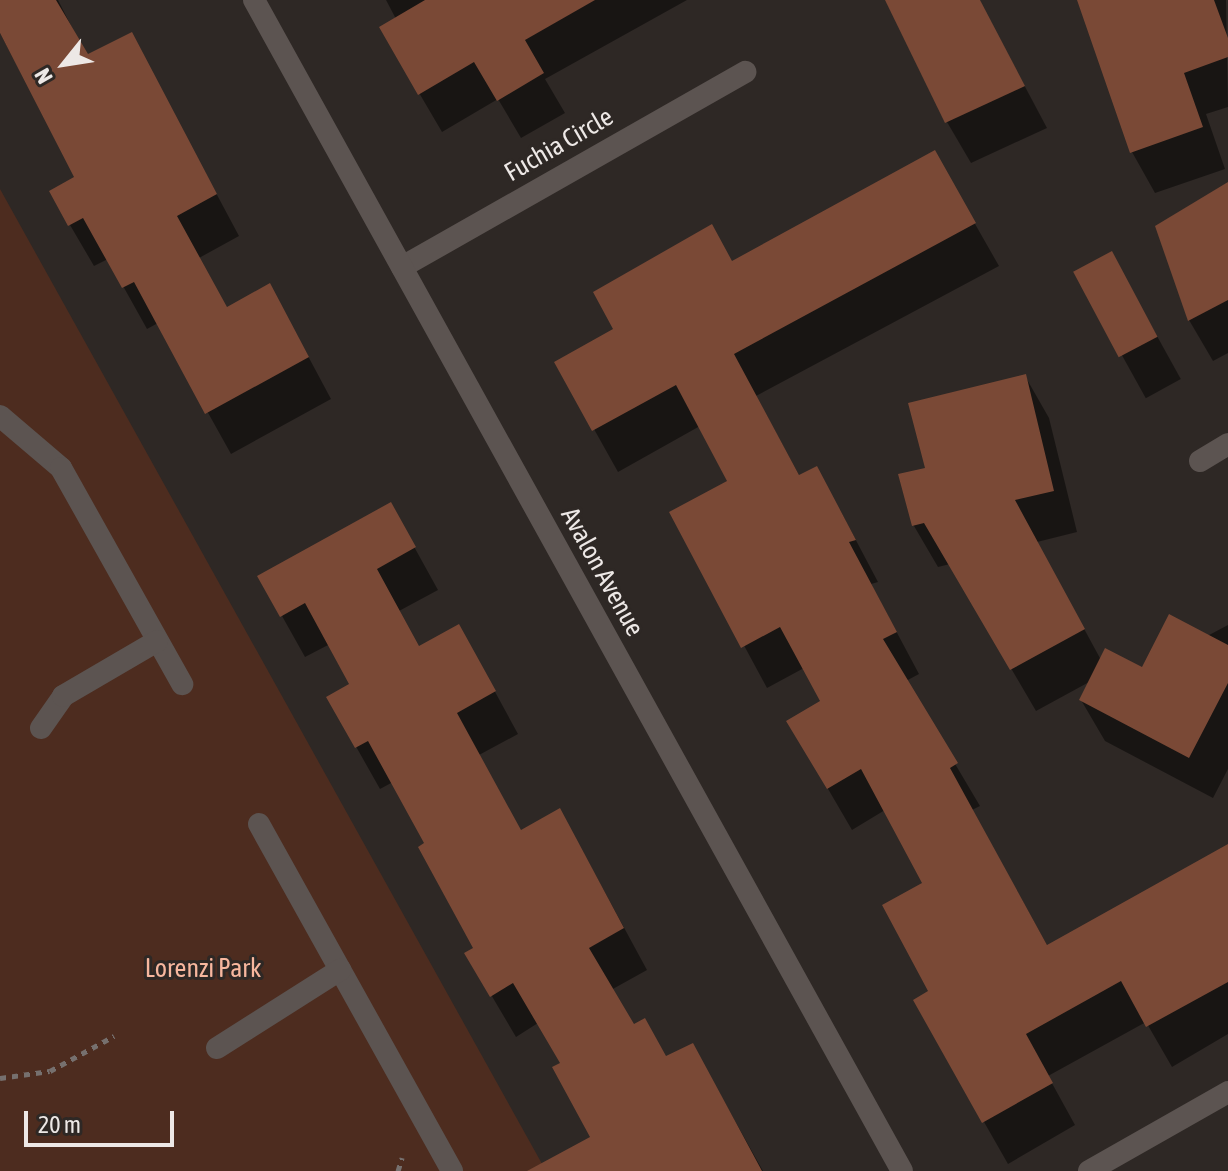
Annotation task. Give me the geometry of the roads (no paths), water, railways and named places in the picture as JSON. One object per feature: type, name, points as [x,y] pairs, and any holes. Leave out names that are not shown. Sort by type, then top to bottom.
[{"type":"street","name":"Avalon Avenue","points":[[254,0],[902,1171]]},
{"type":"street","name":"Fuchia Circle","points":[[402,267],[745,72]]},
{"type":"street","points":[[0,416],[61,468],[182,684]]},
{"type":"street","points":[[1200,461],[1228,444]]},
{"type":"street","points":[[41,728],[63,696],[157,641]]},
{"type":"street","points":[[259,824],[452,1171]]},
{"type":"street","points":[[217,1048],[340,970]]},
{"type":"street","points":[[1089,1171],[1228,1092]]},
{"type":"park label","name":"Lorenzi Park","points":[[203,969]]}]
